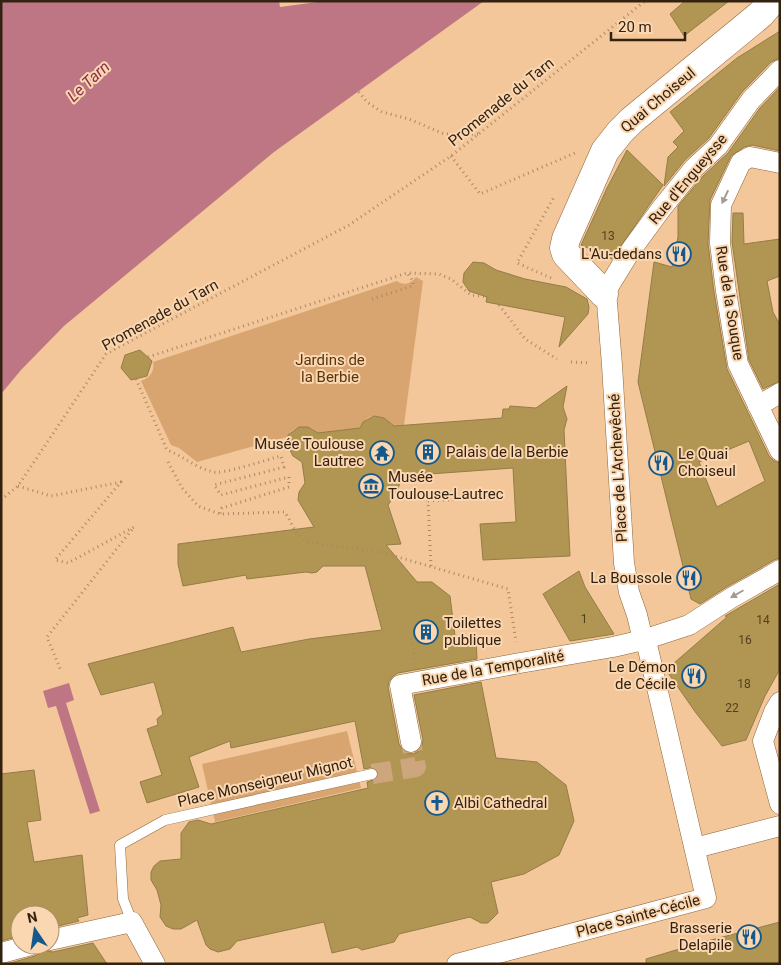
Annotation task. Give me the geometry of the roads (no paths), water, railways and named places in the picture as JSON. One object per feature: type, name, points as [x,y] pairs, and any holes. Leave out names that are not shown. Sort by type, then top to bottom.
[{"type":"street","name":"Quai Choiseul","points":[[604,294],[572,262],[564,248],[570,227],[605,150],[632,120],[761,14],[772,1]]},
{"type":"street","name":"Rue d'Engueysse","points":[[604,294],[631,250],[662,208],[694,168],[718,146],[750,100],[780,70]]},
{"type":"street","name":"Rue de la Souque","points":[[780,163],[750,156],[741,162],[721,205],[720,243],[738,364],[780,451]]},
{"type":"street","name":"Place de L'Archevêché","points":[[604,294],[607,304],[612,365],[624,563],[628,592],[637,615],[642,640]]},
{"type":"street","points":[[758,406],[780,393]]},
{"type":"street","name":"Rue de la Temporalité","points":[[411,742],[400,685],[642,640],[689,625],[780,570]]},
{"type":"street","name":"Place Sainte-Cécile","points":[[457,964],[706,898],[648,649],[642,640]]},
{"type":"street","points":[[780,702],[774,712],[763,742],[780,804]]},
{"type":"street","points":[[695,848],[780,826]]},
{"type":"street","points":[[60,938],[132,922],[155,964]]},
{"type":"lane","name":"Place Monseigneur Mignot","points":[[132,922],[123,900],[120,845],[165,820],[372,774]]},
{"type":"water","name":"Le Tarn","points":[[1,1],[279,1],[280,7],[325,1],[484,1],[274,152],[64,326],[21,370],[1,394]]},
{"type":"water","points":[[69,683],[74,700],[66,703],[100,811],[90,814],[56,706],[48,708],[43,691]]},
{"type":"tunnel","points":[[372,774],[416,767],[411,742]]},
{"type":"place","name":"L'Au-dedans","points":[[679,254]]},
{"type":"place","name":"Palais de la Berbie","points":[[428,452]]},
{"type":"place","name":"Musée Toulouse Lautrec","points":[[382,453]]},
{"type":"place","name":"Le Quai Choiseul","points":[[661,463]]},
{"type":"place","name":"Musée Toulouse-Lautrec","points":[[371,486]]},
{"type":"place","name":"La Boussole","points":[[689,578]]},
{"type":"place","name":"Toilettes publique","points":[[426,632]]},
{"type":"place","name":"Le Démon de Cécile","points":[[694,676]]},
{"type":"place","name":"Albi Cathedral","points":[[437,803]]},
{"type":"place","name":"Brasserie Delapile","points":[[749,937]]},
{"type":"park label","name":"Jardins de la Berbie","points":[[330,368]]}]
